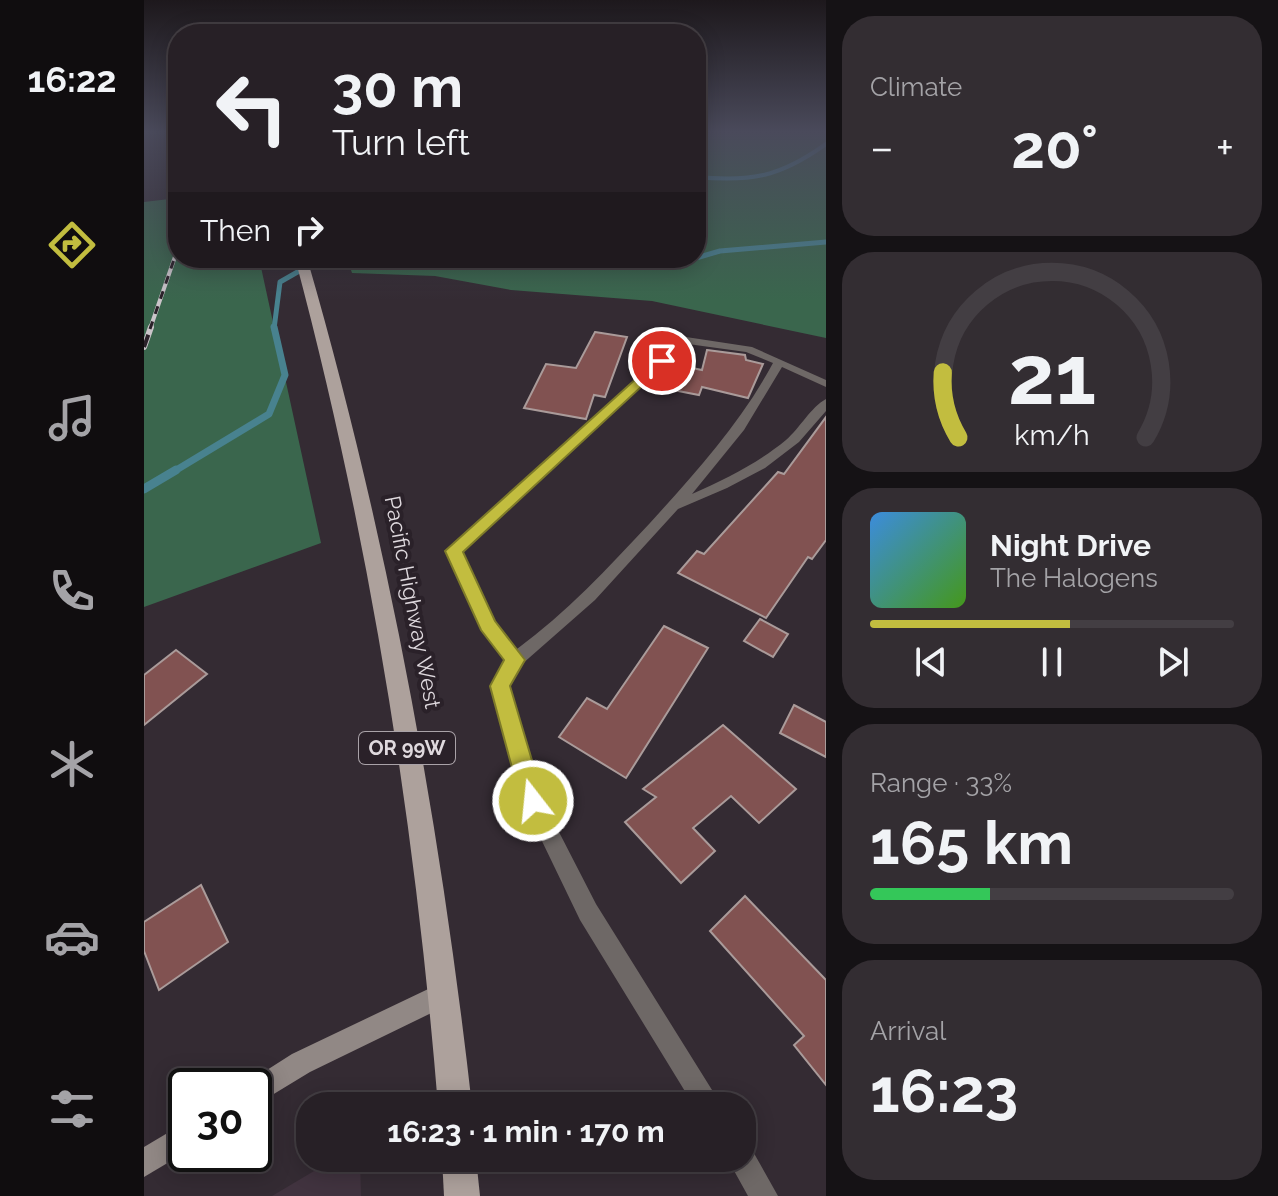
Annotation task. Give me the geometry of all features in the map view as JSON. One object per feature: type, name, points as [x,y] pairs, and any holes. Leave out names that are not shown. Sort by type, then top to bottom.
[{"type":"main road","name":"Pacific Highway West","points":[[304,268],[332,364],[389,635],[445,993],[454,1092]]},
{"type":"main road","points":[[460,1172],[462,1196]]},
{"type":"street","points":[[515,660],[487,625],[453,551],[686,340],[748,349],[826,384]]},
{"type":"street","points":[[700,1092],[588,912],[533,801],[500,686],[515,660],[555,628],[619,566],[672,508],[741,427],[759,402],[779,362]]},
{"type":"street","points":[[672,508],[782,452],[806,430],[826,403]]},
{"type":"street","points":[[272,1082],[301,1063],[445,993]]},
{"type":"street","points":[[144,1163],[168,1148]]},
{"type":"street","points":[[749,1172],[764,1196]]},
{"type":"shaded area","points":[[312,1172],[360,1172],[361,1196],[272,1196]]},
{"type":"green space","points":[[706,189],[826,189],[826,338],[652,301],[511,290],[435,276],[352,273],[350,268],[706,268]]},
{"type":"green space","points":[[168,199],[168,268],[261,268],[321,543],[144,607],[144,202]]},
{"type":"building","points":[[595,332],[627,337],[605,397],[594,395],[586,419],[524,408],[546,364],[576,368]]},
{"type":"building","points":[[707,350],[745,355],[746,360],[763,364],[748,398],[702,387],[699,395],[673,390],[682,366],[702,370]]},
{"type":"building","points":[[826,417],[826,540],[812,559],[808,557],[766,618],[678,573],[697,551],[704,554],[778,472],[784,474]]},
{"type":"building","points":[[760,619],[788,634],[773,657],[744,641]]},
{"type":"building","points":[[664,626],[708,648],[626,778],[559,737],[587,698],[607,709]]},
{"type":"building","points":[[176,650],[207,674],[144,725],[144,675]]},
{"type":"building","points":[[794,705],[826,722],[826,757],[780,733]]},
{"type":"building","points":[[723,725],[796,789],[759,823],[731,796],[693,828],[715,851],[681,883],[625,822],[656,797],[643,789]]},
{"type":"building","points":[[201,885],[228,942],[159,990],[144,951],[144,922]]},
{"type":"building","points":[[745,896],[826,980],[826,1085],[794,1045],[804,1036],[710,931]]},
{"type":"waterway","points":[[706,255],[720,251],[826,242]]},
{"type":"waterway","points":[[274,328],[280,282],[304,268]]},
{"type":"waterway","points":[[173,472],[269,414],[285,375],[274,328]]},
{"type":"waterway","points":[[144,489],[176,470]]},
{"type":"railway","points":[[150,329],[171,268]]},
{"type":"railway","points":[[144,347],[151,327]]},
{"type":"route","points":[[533,801],[500,686],[515,660],[487,625],[453,551],[662,361]]}]
